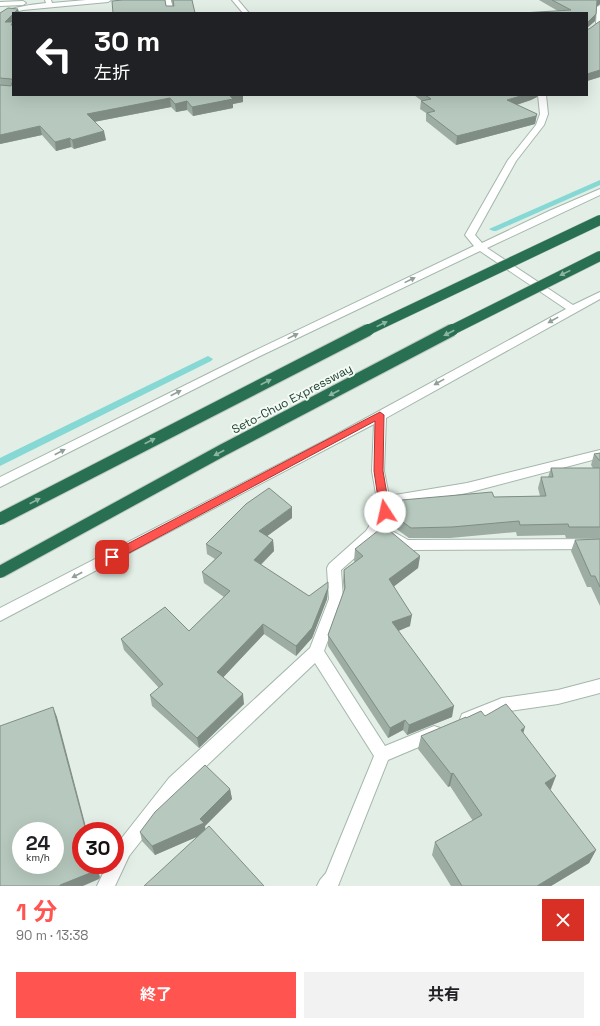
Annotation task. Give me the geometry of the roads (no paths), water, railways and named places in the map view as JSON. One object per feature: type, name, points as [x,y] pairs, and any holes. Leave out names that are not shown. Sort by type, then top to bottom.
[{"type":"highway","points":[[0,519],[326,352],[515,258],[600,220]]},
{"type":"highway","name":"Seto-Chuo Expressway","points":[[0,572],[131,500],[351,384],[600,256]]},
{"type":"street","points":[[0,4],[108,0]]},
{"type":"street","points":[[168,0],[171,12]]},
{"type":"street","points":[[236,0],[245,12]]},
{"type":"street","points":[[598,0],[600,4]]},
{"type":"street","points":[[0,18],[2,15],[14,11],[49,2]]},
{"type":"street","points":[[593,28],[599,22],[600,7]]},
{"type":"street","points":[[542,96],[544,114],[540,125],[512,160],[470,235],[480,247],[572,309]]},
{"type":"street","points":[[0,482],[254,355],[480,247],[600,192]]},
{"type":"street","points":[[0,615],[380,415],[600,295]]},
{"type":"street","points":[[106,886],[123,850],[175,784],[316,652],[336,600],[334,568],[371,535],[385,512],[378,471],[380,415]]},
{"type":"street","points":[[384,502],[467,488],[600,454]]},
{"type":"street","points":[[377,524],[406,545],[600,544]]},
{"type":"street","points":[[316,652],[382,755]]},
{"type":"street","points":[[326,886],[332,879],[382,755],[502,705],[558,698],[600,686]]},
{"type":"waterway","points":[[493,229],[600,182]]},
{"type":"waterway","points":[[0,462],[208,359]]}]
